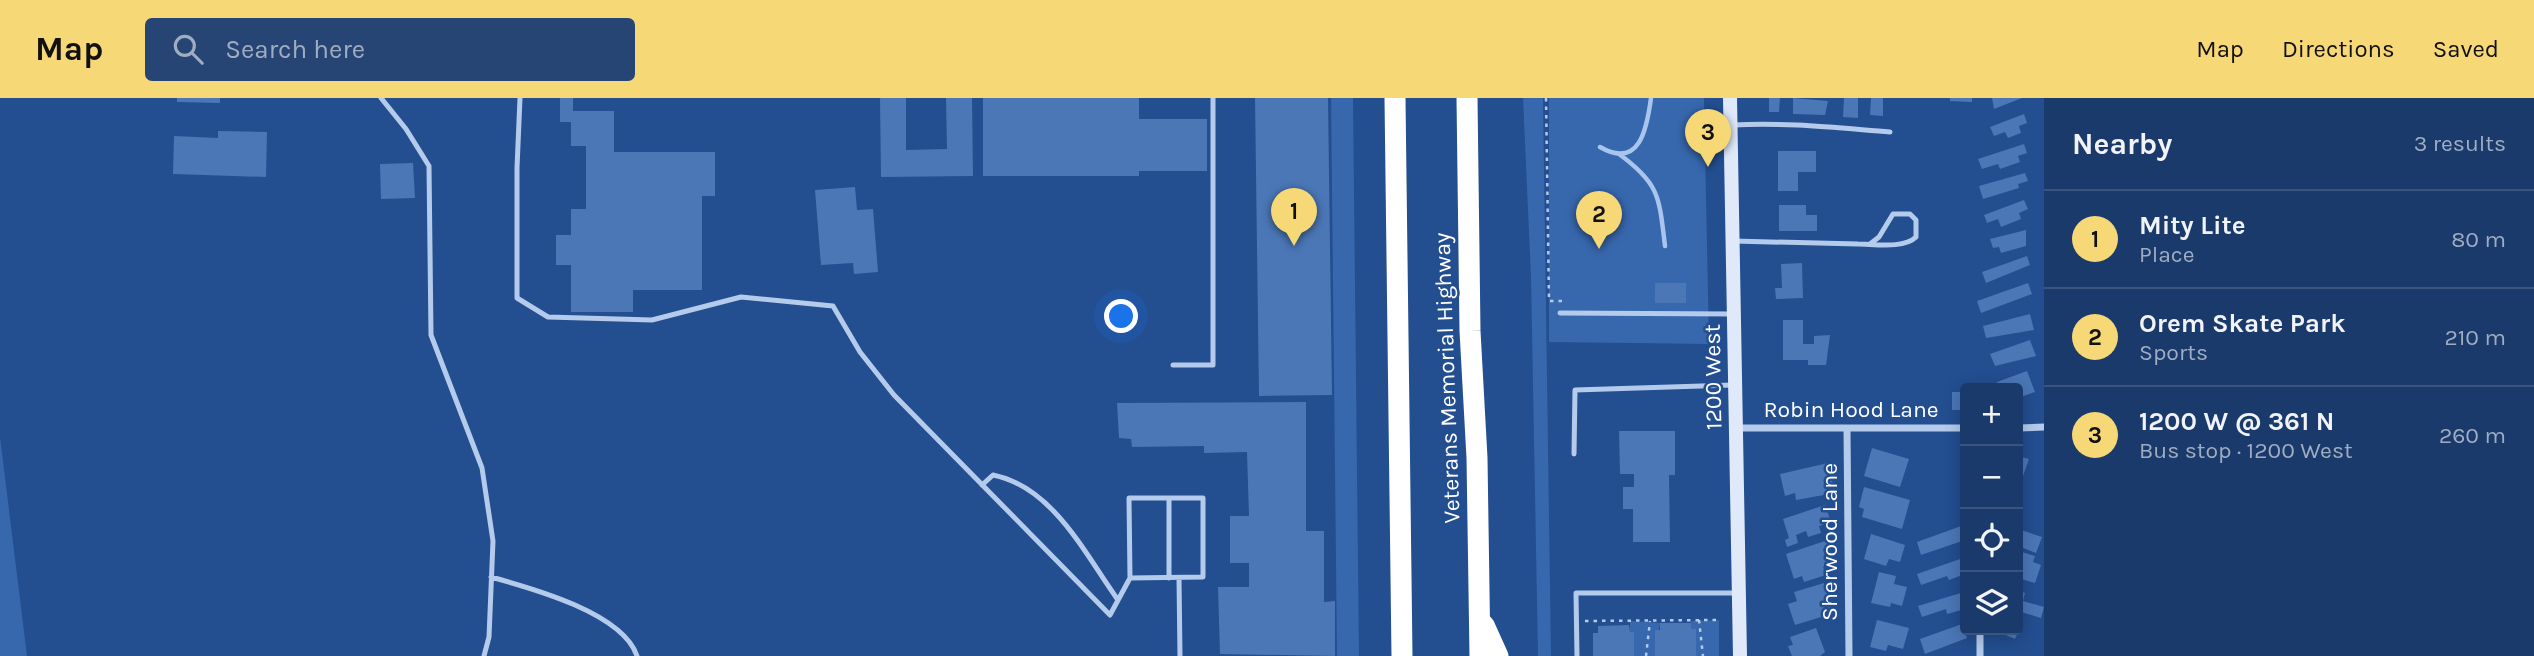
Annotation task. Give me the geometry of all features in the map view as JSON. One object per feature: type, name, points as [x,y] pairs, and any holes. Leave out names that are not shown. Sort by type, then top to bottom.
[{"type":"highway","name":"Veterans Memorial Highway","points":[[1395,98],[1402,656]]},
{"type":"highway","name":"Veterans Memorial Highway","points":[[1466,98],[1469,331],[1477,458],[1480,656]]},
{"type":"highway","points":[[1480,617],[1498,656]]},
{"type":"street","name":"1200 West","points":[[1730,98],[1740,656]]},
{"type":"street","name":"Robin Hood Lane","points":[[1737,428],[1960,428]]},
{"type":"street","name":"Sherwood Lane","points":[[1847,428],[1849,656]]},
{"type":"street","points":[[2023,428],[2044,428]]},
{"type":"street","points":[[1980,635],[1980,656]]},
{"type":"lane","points":[[381,98],[406,129],[429,166],[431,335],[482,468],[493,541],[488,637],[484,656]]},
{"type":"lane","points":[[520,98],[517,298],[548,317],[652,320],[741,297],[833,306],[860,352],[894,395],[1110,615],[1130,578],[1129,498],[1203,498],[1203,577],[1130,578]]},
{"type":"lane","points":[[1173,365],[1213,365],[1213,98]]},
{"type":"lane","points":[[1731,125],[1774,122],[1800,127],[1890,132]]},
{"type":"lane","points":[[1733,242],[1870,244],[1909,243],[1916,237],[1916,220],[1910,214],[1893,214],[1879,237],[1870,244]]},
{"type":"lane","points":[[1560,313],[1735,314]]},
{"type":"lane","points":[[1574,454],[1575,390],[1736,385]]},
{"type":"lane","points":[[982,485],[993,475],[1014,479],[1043,499],[1118,600]]},
{"type":"lane","points":[[1169,498],[1169,578]]},
{"type":"lane","points":[[491,577],[538,590],[607,621],[634,648],[637,656]]},
{"type":"lane","points":[[1179,578],[1180,656]]},
{"type":"lane","points":[[1577,656],[1576,593],[1740,593]]},
{"type":"path","points":[[1546,98],[1549,301],[1562,301]]},
{"type":"path","points":[[1699,620],[1703,656]]},
{"type":"path","points":[[1584,621],[1718,620]]},
{"type":"path","points":[[1646,656],[1650,621]]},
{"type":"shaded area","points":[[1331,98],[1353,98],[1359,656],[1337,656]]},
{"type":"shaded area","points":[[1523,98],[1543,98],[1551,656],[1538,656],[1531,277]]},
{"type":"shaded area","points":[[1549,98],[1704,98],[1709,344],[1549,342]]},
{"type":"shaded area","points":[[0,437],[27,656],[0,656]]},
{"type":"shaded area","points":[[1719,620],[1719,656],[1696,656],[1696,629],[1691,629],[1691,621]]},
{"type":"shaded area","points":[[1630,621],[1660,623],[1655,656],[1634,656],[1634,633],[1630,632]]},
{"type":"building","points":[[177,98],[220,98],[220,103],[177,102]]},
{"type":"building","points":[[560,98],[573,98],[573,111],[614,111],[614,152],[715,152],[715,196],[702,196],[702,290],[633,290],[633,312],[571,312],[571,265],[556,265],[556,235],[571,235],[571,209],[586,209],[586,146],[571,146],[571,122],[560,122]]},
{"type":"building","points":[[880,98],[906,98],[906,150],[947,149],[946,98],[972,98],[973,176],[881,177]]},
{"type":"building","points":[[983,98],[1139,98],[1139,119],[1207,119],[1207,171],[1139,171],[1139,176],[983,176]]},
{"type":"building","points":[[1255,98],[1328,98],[1332,395],[1259,396]]},
{"type":"building","points":[[1769,98],[1780,98],[1779,112],[1769,112]]},
{"type":"building","points":[[1793,98],[1828,101],[1825,115],[1793,114]]},
{"type":"building","points":[[1844,98],[1858,98],[1858,118],[1843,117]]},
{"type":"building","points":[[1871,98],[1883,98],[1883,116],[1870,115]]},
{"type":"building","points":[[1950,98],[1972,98],[1972,102],[1950,101]]},
{"type":"building","points":[[1992,98],[2022,98],[1994,109]]},
{"type":"building","points":[[2024,114],[2027,123],[2019,126],[2021,133],[2008,138],[2005,132],[1994,136],[1990,127]]},
{"type":"building","points":[[218,131],[267,132],[266,177],[173,174],[174,136],[218,138]]},
{"type":"building","points":[[2024,144],[2027,153],[2018,156],[2020,162],[2000,169],[1998,164],[1982,169],[1978,159]]},
{"type":"building","points":[[1778,151],[1816,151],[1816,172],[1798,172],[1798,191],[1778,191]]},
{"type":"building","points":[[413,163],[415,198],[381,199],[380,164]]},
{"type":"building","points":[[2025,173],[2028,181],[2018,184],[2019,188],[1983,199],[1979,186]]},
{"type":"building","points":[[855,187],[857,210],[873,209],[878,272],[854,274],[853,263],[821,265],[815,190]]},
{"type":"building","points":[[2024,200],[2028,209],[2019,213],[2021,219],[2001,227],[1998,219],[1987,223],[1984,215]]},
{"type":"building","points":[[1779,205],[1806,205],[1806,215],[1817,215],[1817,231],[1779,231]]},
{"type":"building","points":[[2026,230],[2026,246],[2001,253],[1999,247],[1993,248],[1990,239]]},
{"type":"building","points":[[2027,256],[2030,265],[1986,283],[1982,272]]},
{"type":"building","points":[[1802,263],[1803,298],[1776,299],[1775,288],[1782,288],[1781,264]]},
{"type":"building","points":[[1655,283],[1686,283],[1686,303],[1655,303]]},
{"type":"building","points":[[2028,283],[2032,294],[1981,313],[1977,301]]},
{"type":"building","points":[[2030,314],[2034,330],[1986,338],[1983,326]]},
{"type":"building","points":[[1783,320],[1803,320],[1803,344],[1814,344],[1814,336],[1830,335],[1826,365],[1808,365],[1808,360],[1783,360]]},
{"type":"building","points":[[2030,340],[2036,356],[1995,366],[1990,354]]},
{"type":"building","points":[[2027,371],[2035,392],[2023,396],[2023,383],[1997,382]]},
{"type":"building","points":[[1952,392],[1960,392],[1960,410],[1952,410]]},
{"type":"building","points":[[1306,402],[1306,531],[1324,531],[1324,602],[1335,601],[1335,656],[1220,654],[1218,587],[1249,587],[1249,563],[1230,563],[1230,516],[1249,516],[1247,452],[1204,453],[1204,446],[1132,447],[1131,439],[1119,438],[1117,403]]},
{"type":"building","points":[[1619,431],[1675,431],[1675,475],[1669,475],[1670,542],[1633,542],[1633,509],[1623,509],[1623,487],[1634,487],[1634,474],[1620,474]]},
{"type":"building","points":[[1872,448],[1909,459],[1900,487],[1864,476]]},
{"type":"building","points":[[2023,457],[2029,459],[2023,476]]},
{"type":"building","points":[[1828,463],[1835,493],[1796,500],[1795,493],[1785,496],[1780,474]]},
{"type":"building","points":[[1864,487],[1910,500],[1902,529],[1862,517],[1864,509],[1859,507]]},
{"type":"building","points":[[1825,505],[1831,522],[1819,526],[1821,533],[1808,537],[1806,531],[1796,535],[1798,543],[1787,547],[1785,540],[1789,538],[1783,519]]},
{"type":"building","points":[[1960,526],[1960,542],[1921,555],[1917,542]]},
{"type":"building","points":[[2023,531],[2042,537],[2036,553],[2023,548]]},
{"type":"building","points":[[1871,534],[1905,545],[1900,562],[1889,559],[1886,566],[1864,559]]},
{"type":"building","points":[[1828,540],[1830,547],[1823,549],[1828,565],[1823,567],[1826,575],[1804,582],[1802,576],[1794,579],[1786,554]]},
{"type":"building","points":[[2023,552],[2035,556],[2033,562],[2041,565],[2035,583],[2023,579]]},
{"type":"building","points":[[1960,559],[1960,576],[1949,580],[1947,576],[1921,585],[1917,574]]},
{"type":"building","points":[[1879,572],[1896,576],[1894,584],[1907,587],[1902,606],[1891,603],[1890,607],[1871,603]]},
{"type":"building","points":[[1824,583],[1834,613],[1795,625],[1788,604],[1797,601],[1794,592]]},
{"type":"building","points":[[1960,593],[1960,610],[1947,614],[1946,609],[1922,617],[1918,606]]},
{"type":"building","points":[[2023,601],[2044,607],[2041,618],[2023,613]]},
{"type":"building","points":[[1877,620],[1909,628],[1903,649],[1888,645],[1886,651],[1870,647]]},
{"type":"building","points":[[1660,623],[1691,623],[1691,629],[1696,629],[1696,656],[1655,656],[1655,630],[1660,630]]},
{"type":"building","points":[[1629,625],[1630,632],[1634,632],[1634,656],[1593,656],[1593,633],[1598,633],[1598,626]]},
{"type":"building","points":[[1960,625],[1960,635],[1966,635],[1967,638],[1925,654],[1920,639]]},
{"type":"building","points":[[1816,628],[1825,652],[1820,656],[1792,656],[1788,646],[1793,645],[1790,637]]},
{"type":"waterway","points":[[1600,147],[1614,153],[1633,150],[1644,133],[1651,98]]},
{"type":"waterway","points":[[1619,154],[1650,183],[1659,203],[1665,246]]},
{"type":"place","name":"1200 W @ 361 N","points":[[1708,167]]},
{"type":"place","name":"Mity Lite","points":[[1294,246]]},
{"type":"place","name":"Orem Skate Park","points":[[1599,249]]}]
